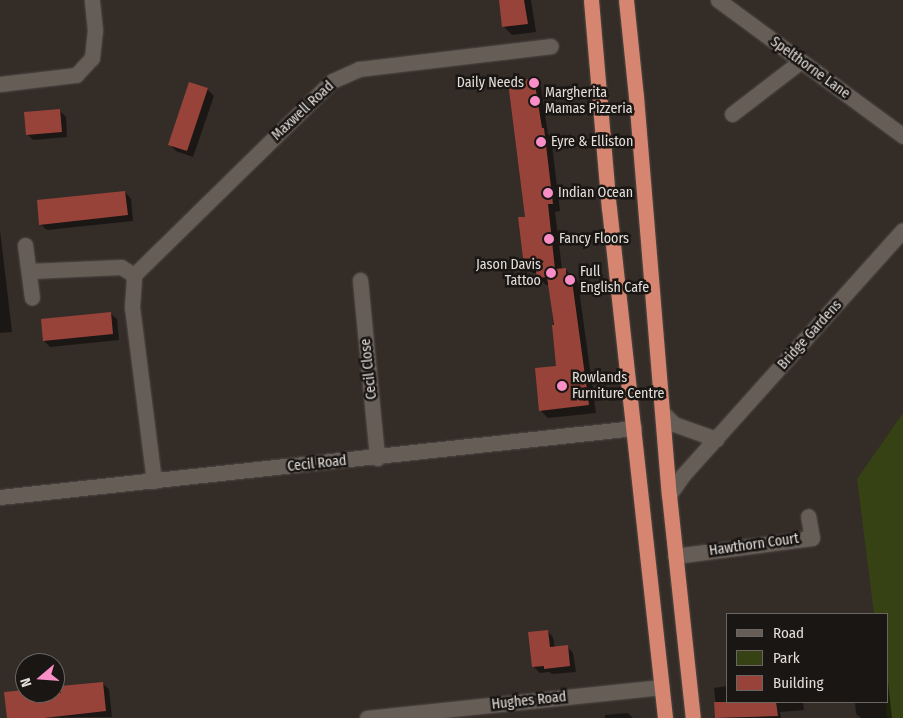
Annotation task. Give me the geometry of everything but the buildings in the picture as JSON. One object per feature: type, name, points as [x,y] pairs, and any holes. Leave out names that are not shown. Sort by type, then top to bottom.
[{"type":"highway","points":[[591,0],[610,208],[665,718]]},
{"type":"highway","points":[[627,7],[669,495],[693,718]]},
{"type":"street","points":[[0,84],[76,74],[92,58],[95,30],[92,0]]},
{"type":"street","points":[[627,7],[635,0]]},
{"type":"street","name":"Spelthorne Lane","points":[[718,0],[735,5],[802,61],[903,136]]},
{"type":"street","name":"Maxwell Road","points":[[134,275],[332,81],[358,68],[551,46]]},
{"type":"street","points":[[732,114],[802,61]]},
{"type":"street","name":"Bridge Gardens","points":[[669,495],[683,475],[903,230]]},
{"type":"street","points":[[25,245],[30,271],[32,298]]},
{"type":"street","points":[[30,271],[121,267],[134,275],[132,307],[154,481]]},
{"type":"street","name":"Cecil Close","points":[[360,280],[377,458]]},
{"type":"street","points":[[662,412],[674,424],[716,439]]},
{"type":"street","name":"Cecil Road","points":[[0,497],[377,458],[634,428]]},
{"type":"street","name":"Hawthorn Court","points":[[675,556],[812,538],[808,516]]},
{"type":"street","name":"Hughes Road","points":[[367,718],[661,687]]},
{"type":"green space","points":[[903,413],[903,718],[887,718],[885,703],[888,703],[888,613],[874,613],[857,479]]},
{"type":"place","name":"Daily Needs","points":[[534,83]]},
{"type":"place","name":"Margherita Mamas Pizzeria","points":[[535,101]]},
{"type":"place","name":"Eyre & Elliston","points":[[541,142]]},
{"type":"place","name":"Indian Ocean","points":[[548,193]]},
{"type":"place","name":"Fancy Floors","points":[[549,239]]},
{"type":"place","name":"Jason Davis Tattoo","points":[[551,273]]},
{"type":"place","name":"Full English Cafe","points":[[570,280]]},
{"type":"place","name":"Rowlands Furniture Centre","points":[[562,386]]}]
